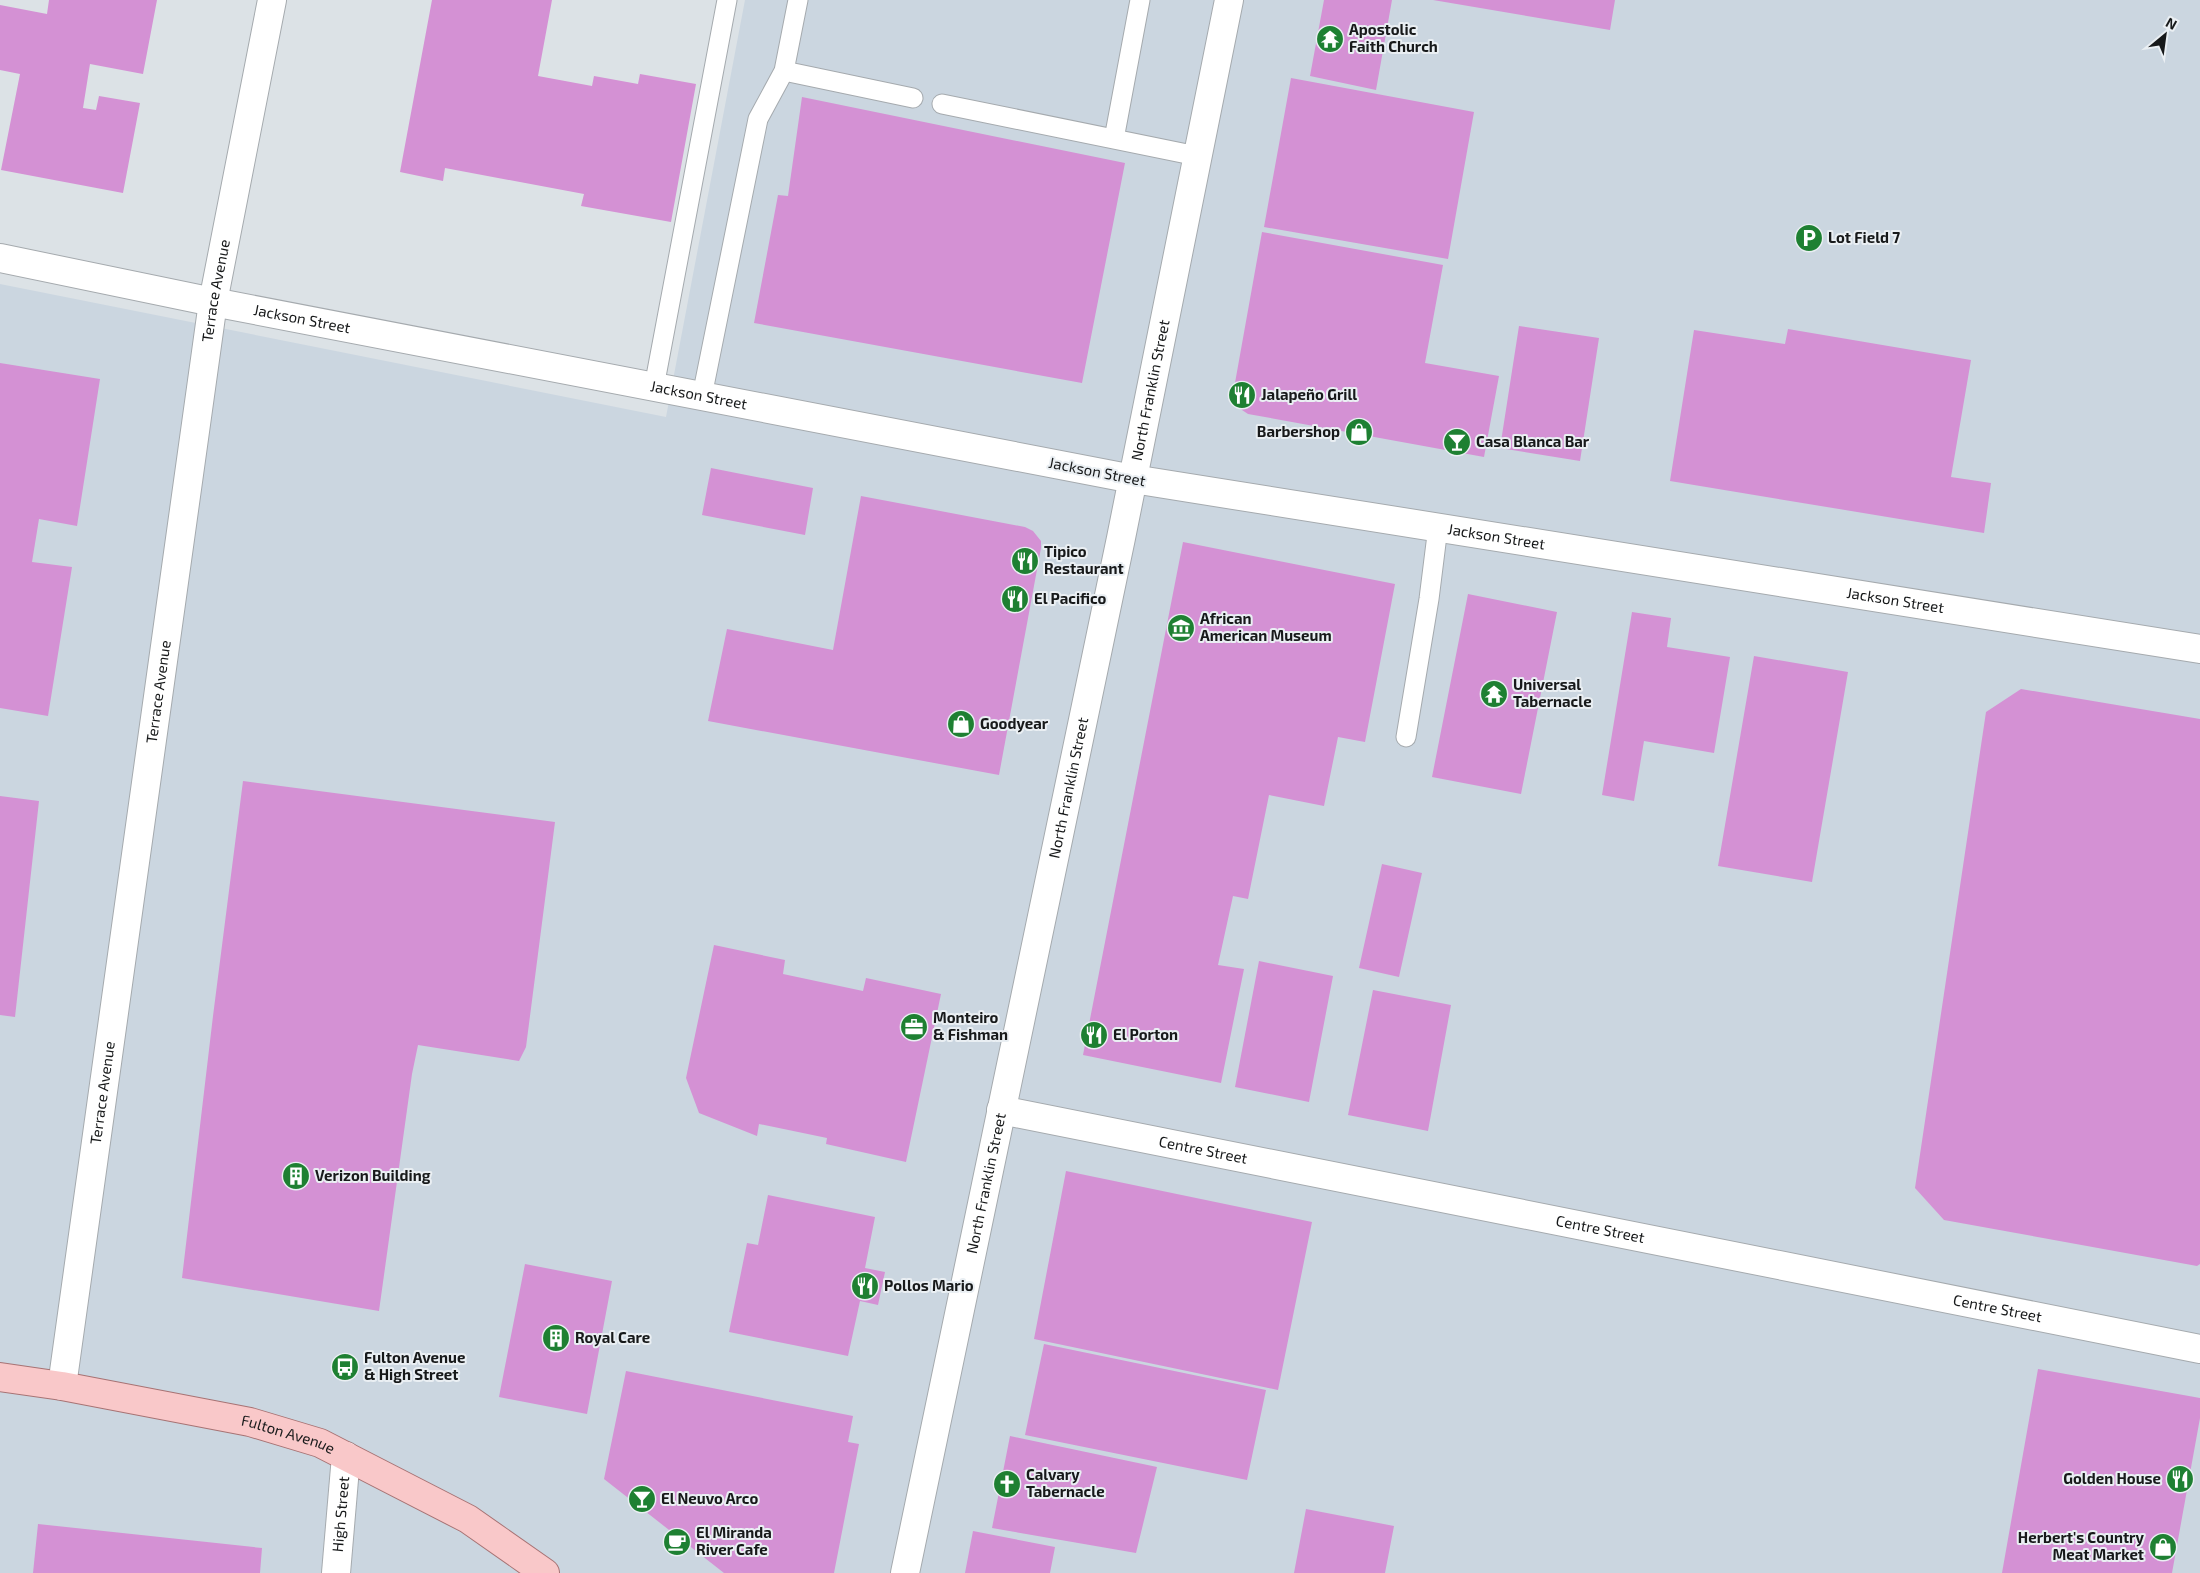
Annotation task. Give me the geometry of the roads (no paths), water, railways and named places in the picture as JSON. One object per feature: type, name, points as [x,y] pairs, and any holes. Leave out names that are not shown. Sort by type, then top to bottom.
[{"type":"main road","name":"Fulton Avenue","points":[[0,1376],[250,1422],[320,1443],[468,1519],[545,1573]]},
{"type":"street","name":"Terrace Avenue","points":[[62,1386],[212,302],[272,0]]},
{"type":"street","name":"North Franklin Street","points":[[905,1573],[1133,479],[1229,0]]},
{"type":"street","name":"Jackson Street","points":[[0,258],[212,302],[1133,479],[2200,650]]},
{"type":"street","name":"Centre Street","points":[[1001,1110],[2200,1349]]},
{"type":"street","name":"High Street","points":[[336,1573],[346,1456]]},
{"type":"lane","points":[[654,387],[727,0]]},
{"type":"lane","points":[[702,396],[758,119],[784,71],[798,0]]},
{"type":"lane","points":[[1114,139],[1140,0]]},
{"type":"lane","points":[[784,71],[913,98]]},
{"type":"lane","points":[[942,104],[1197,156]]},
{"type":"lane","points":[[1406,737],[1429,599],[1438,527]]},
{"type":"place","name":"Apostolic Faith Church","points":[[1330,39]]},
{"type":"place","name":"Lot Field 7","points":[[1809,238]]},
{"type":"place","name":"Jalapeño Grill","points":[[1242,395]]},
{"type":"place","name":"Barbershop","points":[[1359,432]]},
{"type":"place","name":"Casa Blanca Bar","points":[[1457,442]]},
{"type":"place","name":"Tipico Restaurant","points":[[1025,561]]},
{"type":"place","name":"El Pacifico","points":[[1015,599]]},
{"type":"place","name":"African American Museum","points":[[1181,628]]},
{"type":"place","name":"Universal Tabernacle","points":[[1494,694]]},
{"type":"place","name":"Goodyear","points":[[961,724]]},
{"type":"place","name":"Monteiro & Fishman","points":[[914,1027]]},
{"type":"place","name":"El Porton","points":[[1094,1035]]},
{"type":"place","name":"Verizon Building","points":[[296,1176]]},
{"type":"place","name":"Pollos Mario","points":[[865,1286]]},
{"type":"place","name":"Royal Care","points":[[556,1338]]},
{"type":"place","name":"Fulton Avenue & High Street","points":[[345,1367]]},
{"type":"place","name":"Golden House","points":[[2180,1479]]},
{"type":"place","name":"Calvary Tabernacle","points":[[1007,1484]]},
{"type":"place","name":"El Neuvo Arco","points":[[642,1499]]},
{"type":"place","name":"El Miranda River Cafe","points":[[677,1542]]},
{"type":"place","name":"Herbert's Country Meat Market","points":[[2163,1547]]}]
